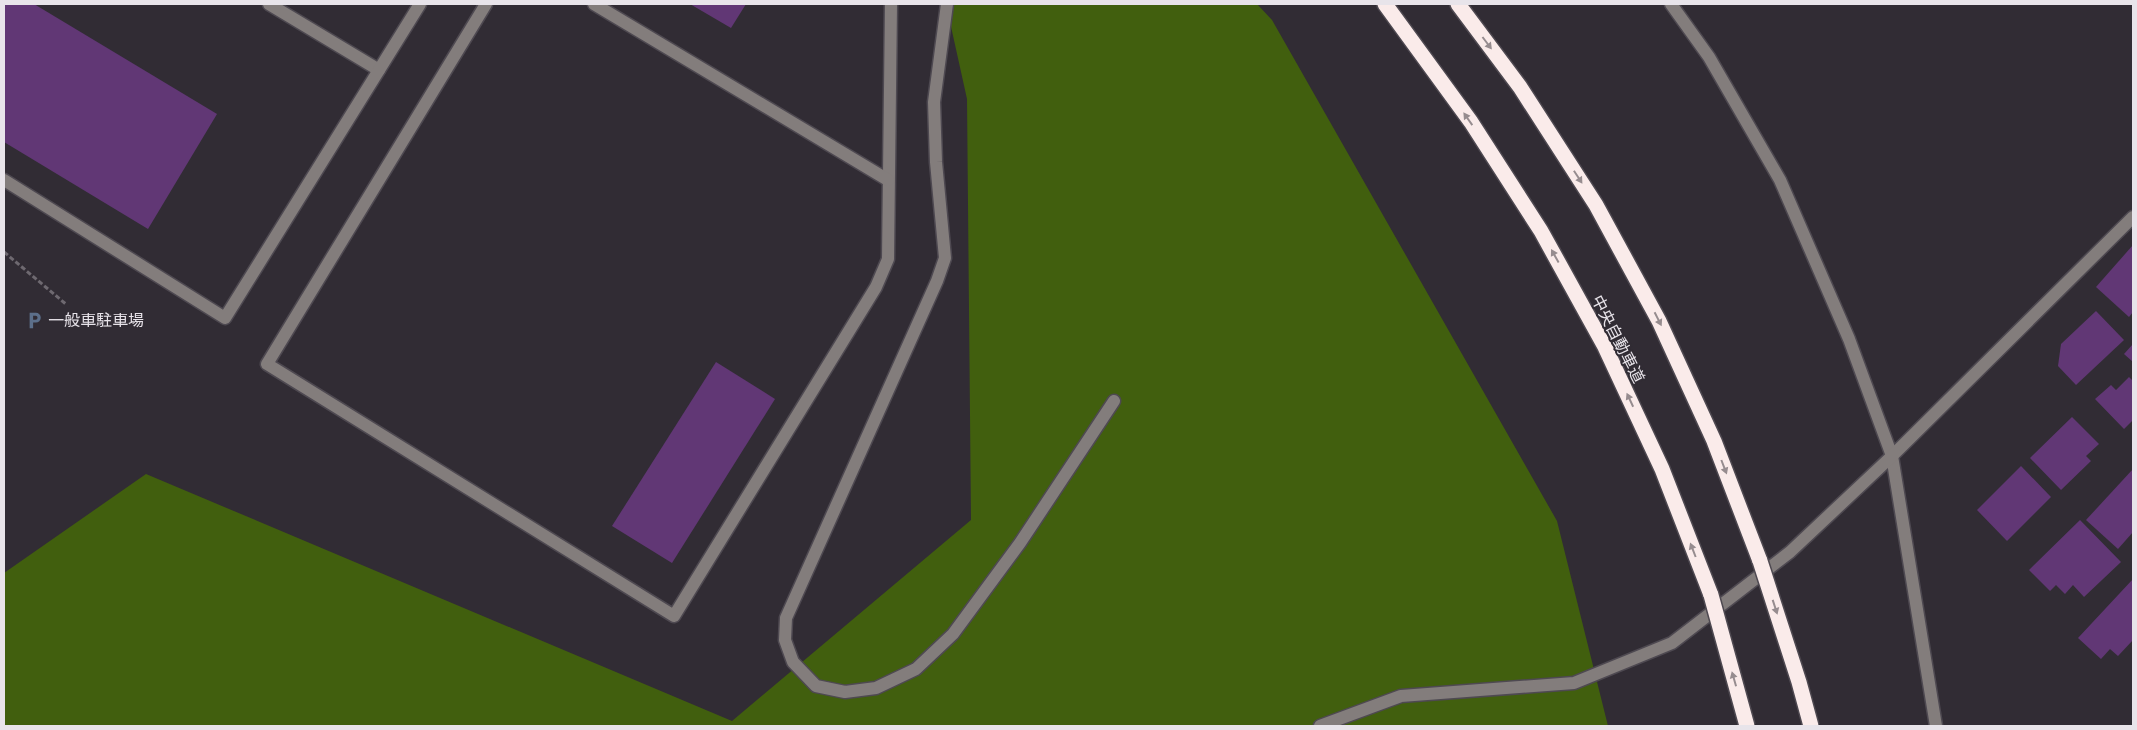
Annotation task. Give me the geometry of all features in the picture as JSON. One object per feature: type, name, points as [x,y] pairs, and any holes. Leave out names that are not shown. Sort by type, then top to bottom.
[{"type":"highway","name":"中央自動車道","points":[[1384,4],[1470,122],[1545,239],[1605,347],[1662,469],[1711,596],[1747,726]]},
{"type":"highway","points":[[1458,4],[1520,87],[1591,198],[1650,305],[1714,440],[1760,561],[1799,682],[1811,726]]},
{"type":"street","points":[[268,4],[379,70]]},
{"type":"street","points":[[4,180],[225,318],[420,4]]},
{"type":"street","points":[[486,4],[268,364],[674,616],[876,287],[888,259],[891,4]]},
{"type":"street","points":[[594,4],[888,180]]},
{"type":"street","points":[[947,4],[934,102],[936,162],[944,258],[937,281],[786,618],[785,640],[793,662],[816,686],[845,692],[876,688],[916,669],[953,634],[1020,544],[1114,401]]},
{"type":"street","points":[[1671,4],[1709,57],[1780,180],[1849,339],[1892,456],[1936,726]]},
{"type":"street","points":[[1320,726],[1401,696],[1574,683],[1672,643],[1790,552],[1892,456],[2133,217]]},
{"type":"path","points":[[4,252],[67,305]]},
{"type":"green space","points":[[946,4],[1257,4],[1272,20],[1557,521],[1608,726],[4,726],[4,573],[146,474],[732,721],[971,520],[967,99]]},
{"type":"building","points":[[4,4],[34,4],[217,114],[148,229],[4,142]]},
{"type":"building","points":[[690,4],[746,4],[731,28]]},
{"type":"building","points":[[2133,245],[2133,312],[2129,317],[2096,287]]},
{"type":"building","points":[[2096,311],[2124,340],[2076,385],[2058,366],[2061,344]]},
{"type":"building","points":[[2133,344],[2133,362],[2124,354]]},
{"type":"building","points":[[716,362],[775,399],[672,563],[612,526]]},
{"type":"building","points":[[2129,377],[2133,381],[2133,420],[2124,429],[2095,399],[2111,385],[2116,390]]},
{"type":"building","points":[[2072,417],[2099,444],[2086,456],[2091,461],[2061,490],[2030,458]]},
{"type":"building","points":[[2021,466],[2051,497],[2007,541],[1977,510]]},
{"type":"building","points":[[2133,469],[2133,532],[2118,549],[2086,520]]},
{"type":"building","points":[[2080,520],[2121,562],[2084,597],[2073,585],[2065,594],[2056,585],[2050,591],[2029,570]]},
{"type":"building","points":[[2133,579],[2133,640],[2118,656],[2110,649],[2101,659],[2078,638]]},
{"type":"place","name":"一般車駐車場","points":[[34,320]]}]
